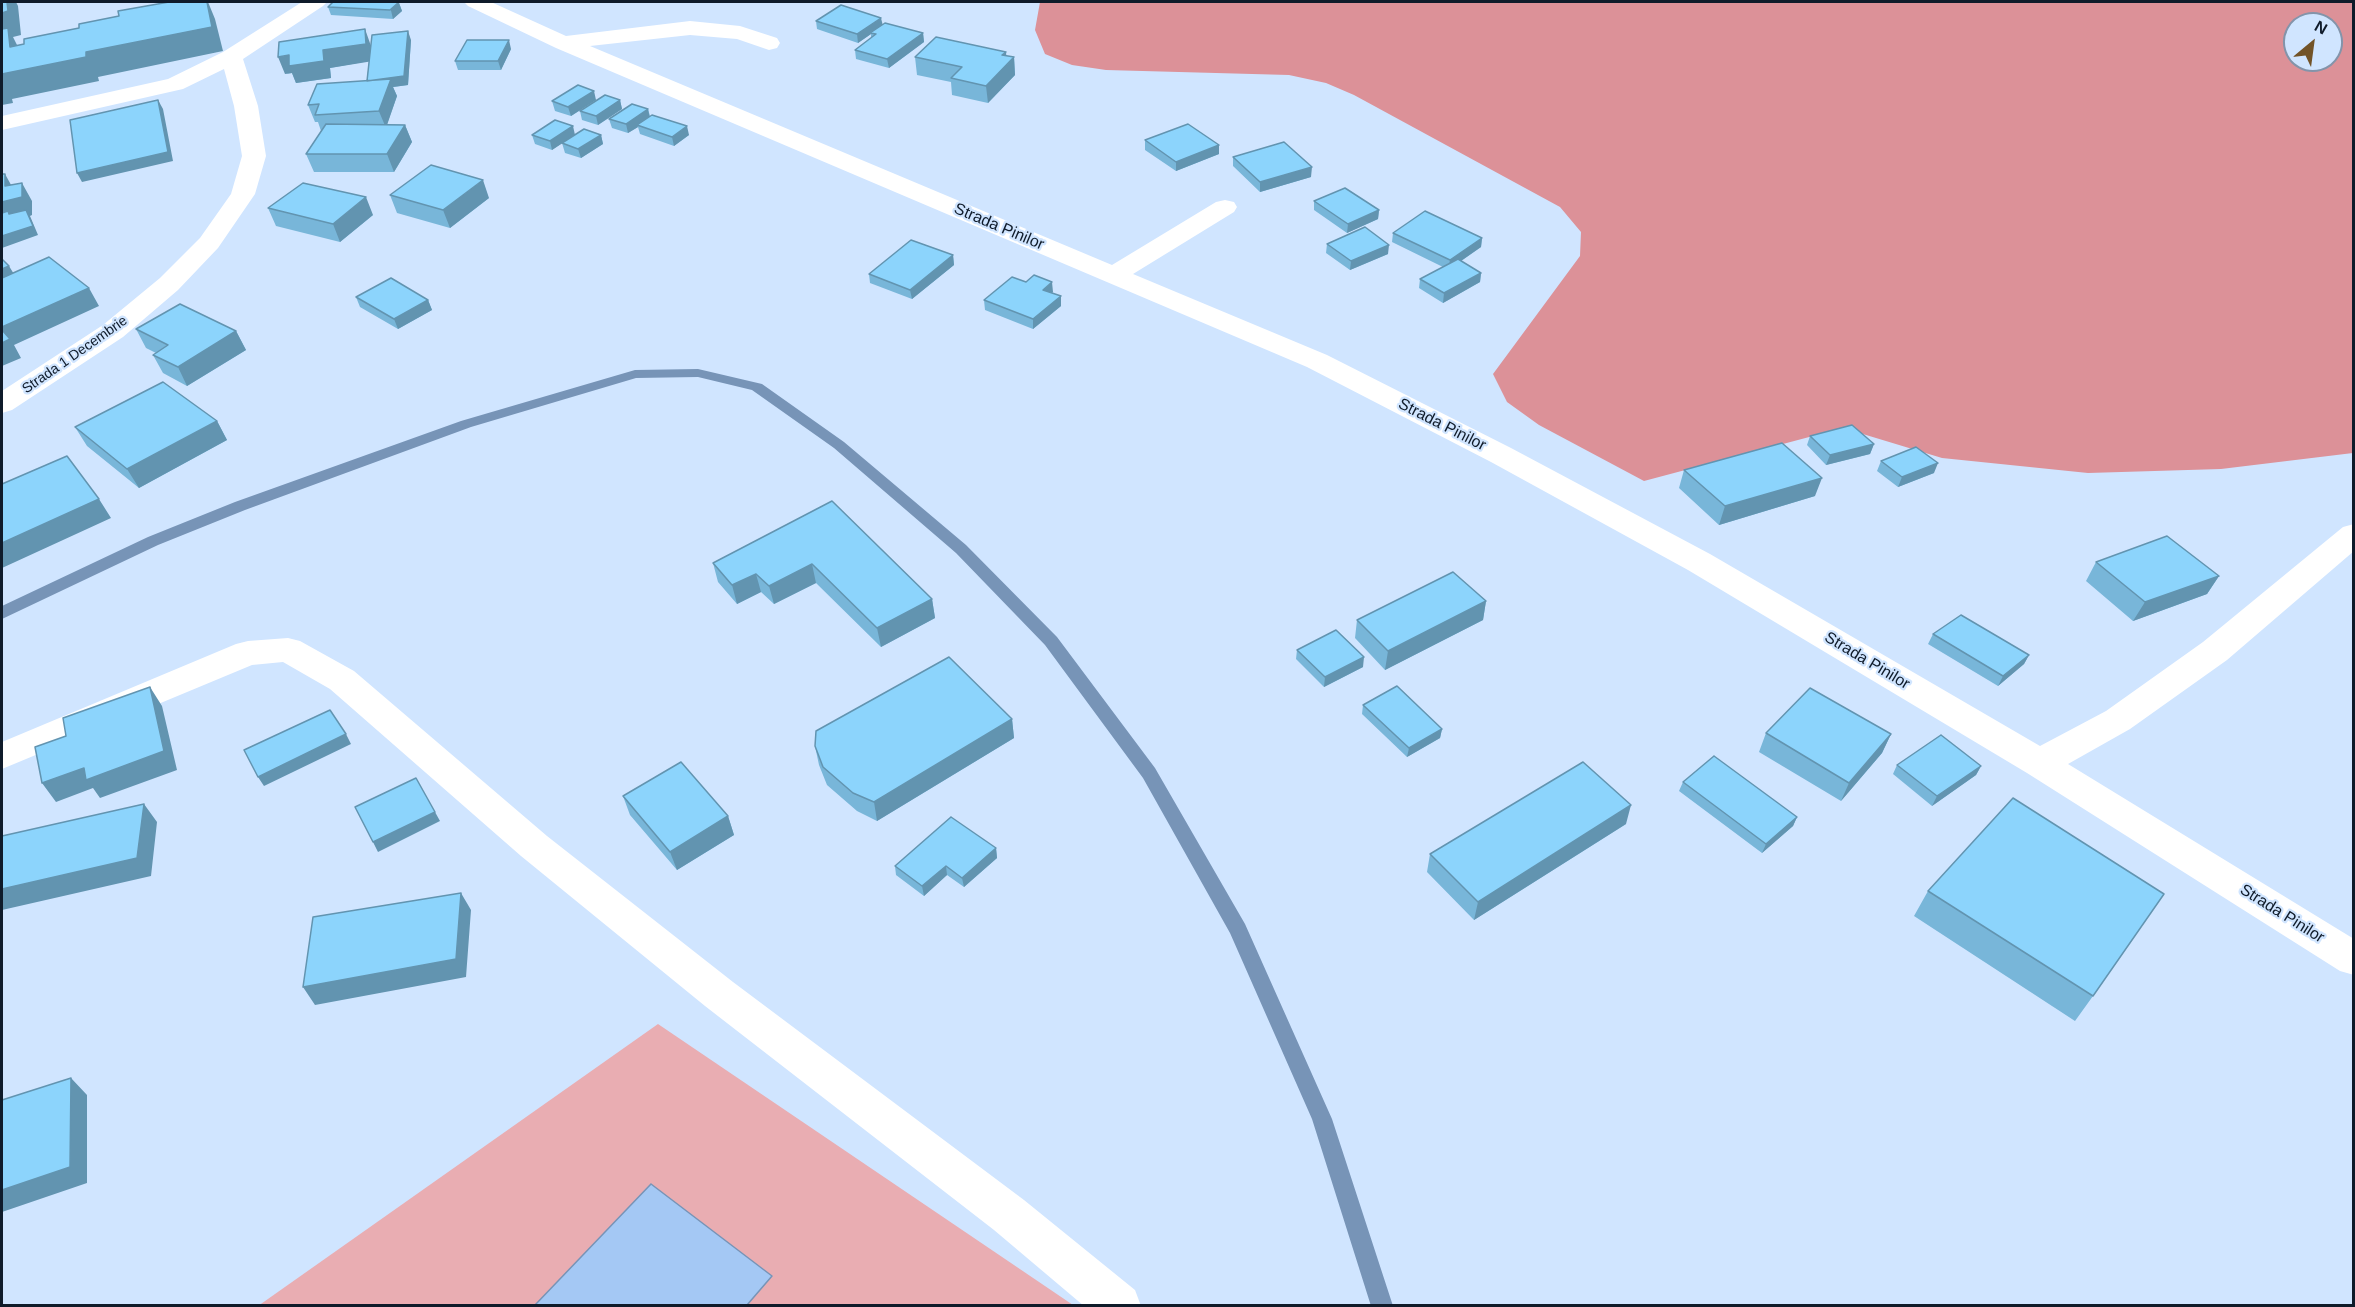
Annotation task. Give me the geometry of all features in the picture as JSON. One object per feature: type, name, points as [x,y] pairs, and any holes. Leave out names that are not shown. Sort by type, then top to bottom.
[{"type":"street","points":[[2,123],[175,84],[231,57],[316,2]]},
{"type":"street","name":"Strada Pinilor","points":[[475,2],[564,42],[1317,361],[1501,455],[1699,562],[2039,763],[2354,959]]},
{"type":"street","points":[[564,42],[690,28],[740,33],[769,43]]},
{"type":"street","name":"Strada 1 Decembrie","points":[[2,404],[113,332],[169,284],[209,243],[243,194],[254,156],[246,106],[231,57]]},
{"type":"street","points":[[1113,275],[1225,207]]},
{"type":"street","points":[[2039,763],[2118,720],[2215,651],[2354,534]]},
{"type":"street","points":[[2,756],[248,653],[288,650],[342,680],[534,846],[719,994],[1010,1215],[1119,1305]]},
{"type":"shaded area","points":[[1040,2],[2353,2],[2353,453],[2221,469],[2088,473],[1942,458],[1843,428],[1644,481],[1539,425],[1507,402],[1493,374],[1580,256],[1581,232],[1560,207],[1354,95],[1326,83],[1289,75],[1106,70],[1072,65],[1045,54],[1035,30]]},
{"type":"shaded area","points":[[658,1024],[1073,1305],[258,1306]]},
{"type":"water","points":[[651,1184],[772,1276],[747,1305],[535,1305]]},
{"type":"building","points":[[2,2],[7,2],[8,11],[2,13]]},
{"type":"building","points":[[169,2],[207,2],[212,27],[86,52],[86,57],[2,74],[2,29],[8,28],[10,47],[24,44],[24,39],[79,28],[79,24],[119,16],[118,11]]},
{"type":"building","points":[[333,2],[399,2],[390,10],[328,7]]},
{"type":"building","points":[[841,5],[881,18],[857,34],[816,21]]},
{"type":"building","points":[[885,23],[923,33],[887,59],[855,50],[876,34],[870,33]]},
{"type":"building","points":[[365,29],[366,44],[323,50],[324,61],[289,66],[289,55],[278,57],[279,42]]},
{"type":"building","points":[[408,31],[404,76],[367,81],[372,35]]},
{"type":"building","points":[[936,37],[1006,52],[1002,55],[1014,57],[986,86],[951,78],[962,67],[915,57]]},
{"type":"building","points":[[467,40],[509,40],[498,61],[455,61]]},
{"type":"building","points":[[391,79],[379,111],[315,115],[319,104],[308,105],[317,84]]},
{"type":"building","points":[[578,85],[594,91],[568,107],[552,101]]},
{"type":"building","points":[[605,95],[620,100],[596,116],[580,111]]},
{"type":"building","points":[[158,100],[168,152],[77,173],[70,120]]},
{"type":"building","points":[[632,104],[648,109],[626,124],[609,119]]},
{"type":"building","points":[[652,115],[687,126],[672,137],[637,125]]},
{"type":"building","points":[[555,120],[573,126],[550,141],[532,135]]},
{"type":"building","points":[[326,124],[405,125],[387,154],[306,154]]},
{"type":"building","points":[[1188,124],[1219,145],[1176,162],[1145,140]]},
{"type":"building","points":[[584,129],[601,135],[578,149],[562,143]]},
{"type":"building","points":[[1284,142],[1312,167],[1260,182],[1233,157]]},
{"type":"building","points":[[431,165],[483,180],[443,210],[390,195]]},
{"type":"building","points":[[2,174],[5,174],[5,186],[22,183],[22,197],[2,202]]},
{"type":"building","points":[[303,183],[366,197],[333,224],[268,208]]},
{"type":"building","points":[[1345,188],[1379,210],[1348,224],[1314,201]]},
{"type":"building","points":[[26,210],[33,226],[2,236],[2,213],[8,211],[9,214]]},
{"type":"building","points":[[1425,211],[1482,238],[1450,260],[1393,233]]},
{"type":"building","points":[[1365,227],[1389,245],[1351,261],[1327,244]]},
{"type":"building","points":[[911,240],[953,255],[910,290],[869,274]]},
{"type":"building","points":[[49,257],[89,288],[2,327],[2,278]]},
{"type":"building","points":[[2,259],[9,266],[2,269]]},
{"type":"building","points":[[1458,259],[1481,273],[1444,293],[1420,279]]},
{"type":"building","points":[[1034,275],[1052,282],[1043,290],[1061,296],[1033,319],[984,300],[1012,277],[1026,282]]},
{"type":"building","points":[[391,278],[428,300],[394,319],[356,297]]},
{"type":"building","points":[[180,304],[236,331],[178,367],[153,355],[168,345],[136,329]]},
{"type":"building","points":[[2,330],[10,339],[2,343]]},
{"type":"building","points":[[163,382],[217,421],[127,469],[75,427]]},
{"type":"building","points":[[1852,425],[1874,444],[1830,455],[1810,436]]},
{"type":"building","points":[[1782,443],[1822,478],[1725,506],[1684,470]]},
{"type":"building","points":[[1916,447],[1938,463],[1902,477],[1881,461]]},
{"type":"building","points":[[67,456],[99,499],[2,543],[2,484]]},
{"type":"building","points":[[832,501],[932,599],[877,628],[812,564],[769,586],[756,574],[732,585],[713,563]]},
{"type":"building","points":[[2167,536],[2219,576],[2145,602],[2096,562]]},
{"type":"building","points":[[1453,572],[1486,601],[1388,651],[1357,620]]},
{"type":"building","points":[[1961,615],[2029,655],[2003,676],[1933,634]]},
{"type":"building","points":[[1336,630],[1364,657],[1325,677],[1297,650]]},
{"type":"building","points":[[949,657],[1012,719],[874,802],[853,793],[823,767],[815,746],[816,731]]},
{"type":"building","points":[[1397,686],[1442,729],[1409,748],[1363,705]]},
{"type":"building","points":[[150,687],[164,751],[86,780],[84,768],[42,783],[35,747],[66,736],[63,718]]},
{"type":"building","points":[[1810,688],[1891,734],[1849,783],[1766,733]]},
{"type":"building","points":[[330,710],[346,734],[258,777],[244,750]]},
{"type":"building","points":[[1941,735],[1981,766],[1937,796],[1897,765]]},
{"type":"building","points":[[1714,756],[1797,817],[1766,844],[1683,782]]},
{"type":"building","points":[[681,762],[728,816],[670,852],[623,796]]},
{"type":"building","points":[[1583,762],[1631,805],[1478,902],[1430,854]]},
{"type":"building","points":[[416,778],[435,812],[373,842],[355,807]]},
{"type":"building","points":[[2013,798],[2164,894],[2093,996],[1928,891]]},
{"type":"building","points":[[144,804],[137,858],[2,889],[2,836]]},
{"type":"building","points":[[951,817],[996,848],[962,878],[946,866],[922,886],[895,866]]},
{"type":"building","points":[[461,893],[456,959],[303,987],[313,917]]},
{"type":"building","points":[[71,1078],[70,1167],[2,1190],[2,1100]]},
{"type":"waterway","points":[[2,613],[153,541],[240,506],[466,424],[635,374],[698,373],[757,387],[839,445],[961,549],[1051,641],[1149,773],[1238,930],[1322,1119],[1382,1306]]}]
